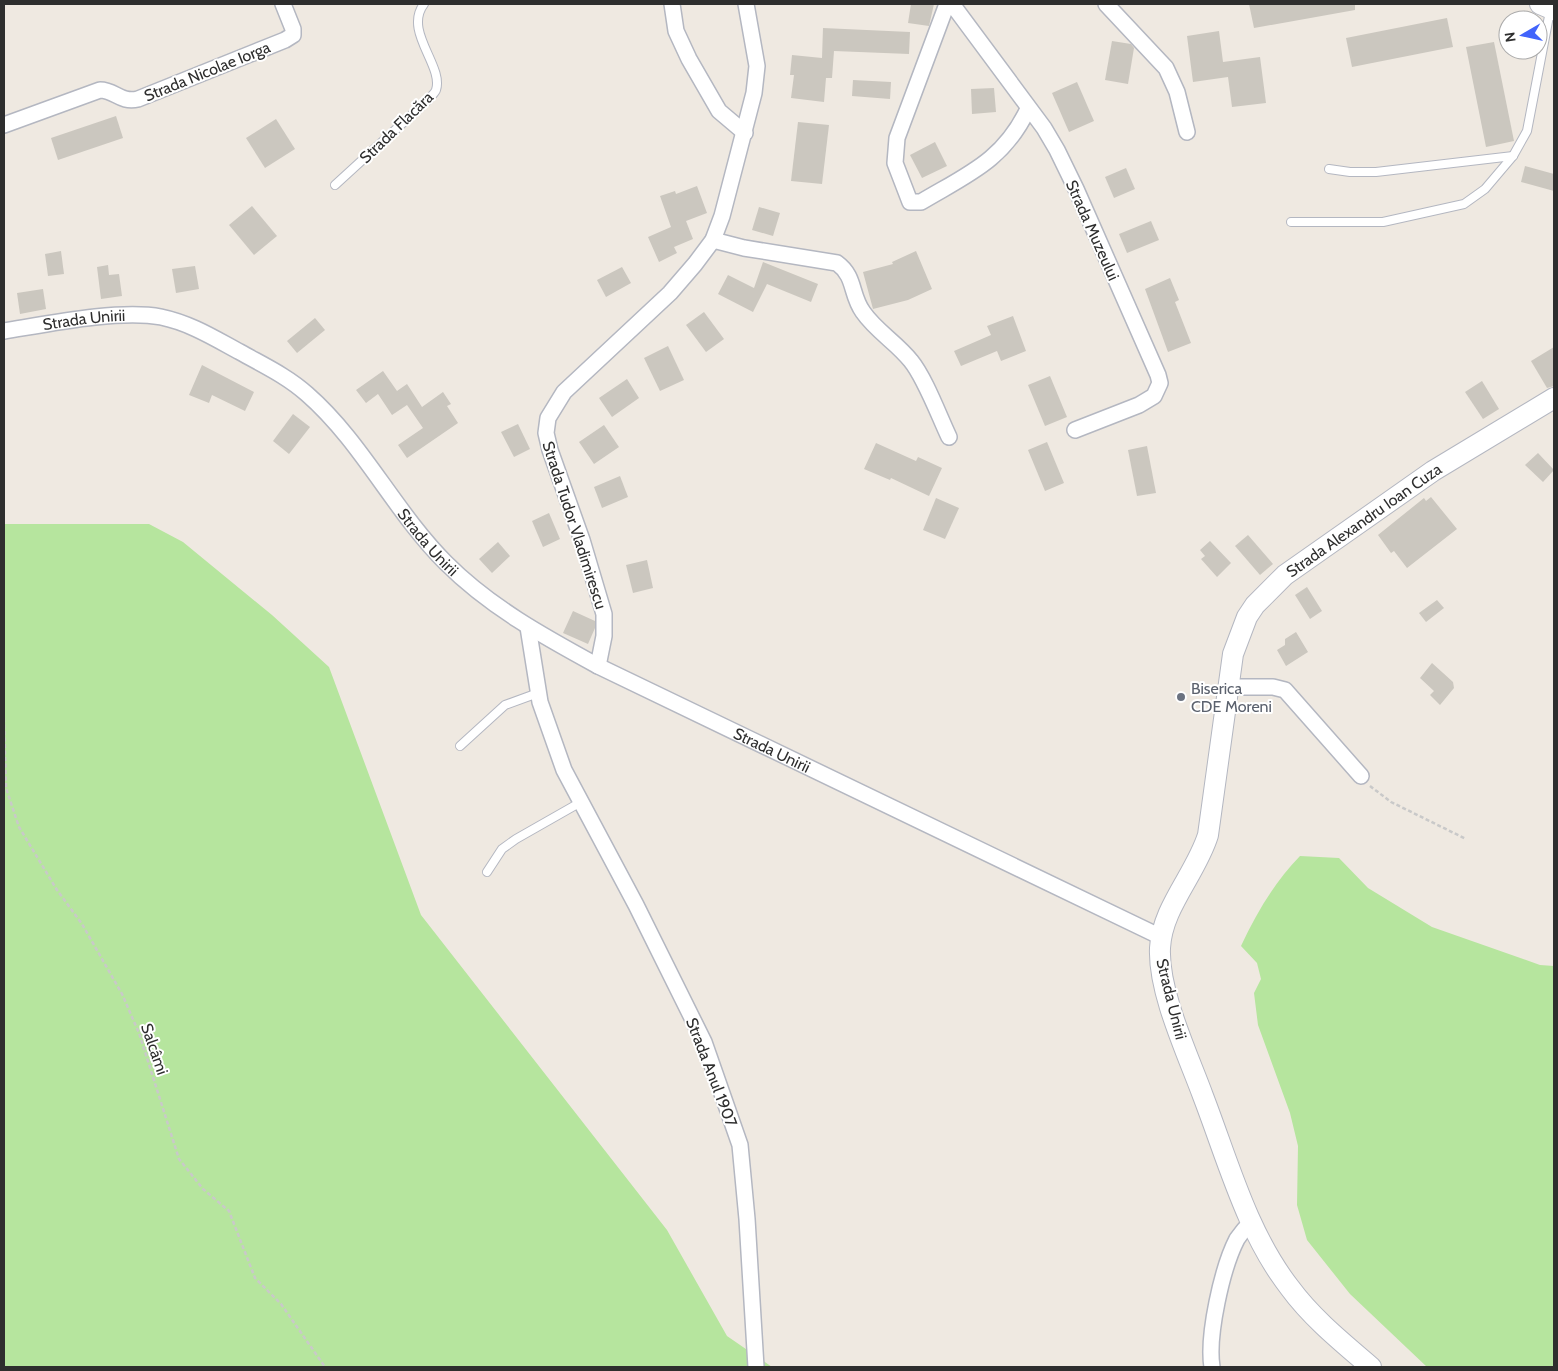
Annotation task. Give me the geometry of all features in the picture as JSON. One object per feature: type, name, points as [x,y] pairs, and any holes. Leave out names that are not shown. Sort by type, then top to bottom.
[{"type":"main road","name":"Strada Alexandru Ioan Cuza","points":[[1161,937],[1167,916],[1202,851],[1208,835],[1233,654],[1247,617],[1266,592],[1285,575],[1433,471],[1554,398]]},
{"type":"main road","name":"Strada Unirii","points":[[1161,937],[1160,964],[1180,1036],[1263,1245],[1289,1288],[1312,1313],[1371,1367]]},
{"type":"street","name":"Strada Nicolae Iorga","points":[[4,125],[100,90],[105,90],[121,99],[130,101],[138,99],[285,40],[293,35],[294,29],[283,4]]},
{"type":"street","points":[[672,4],[676,31],[689,59],[719,111],[745,133]]},
{"type":"street","name":"Strada Tudor Vladimirescu","points":[[598,666],[604,636],[604,614],[582,540],[550,450],[546,433],[548,418],[564,392],[670,293],[713,240],[722,216],[745,133],[757,77],[746,4]]},
{"type":"street","points":[[947,4],[897,138],[895,163],[910,202],[921,202],[986,164],[1014,135],[1028,109]]},
{"type":"street","name":"Strada Muzeului","points":[[952,4],[1028,109],[1044,128],[1076,189],[1160,384],[1154,396],[1139,405],[1075,430]]},
{"type":"street","points":[[1106,4],[1166,68],[1177,92],[1187,132]]},
{"type":"street","points":[[713,240],[744,248],[837,263],[845,269],[852,279],[853,294],[871,324],[913,363],[950,437]]},
{"type":"street","name":"Strada Unirii","points":[[4,331],[135,315],[160,317],[199,329],[286,377],[329,415],[423,538],[445,562],[499,609],[598,666],[1161,937]]},
{"type":"street","name":"Strada Anul 1907","points":[[528,627],[538,693],[549,732],[564,770],[636,905],[704,1042],[740,1145],[747,1219],[756,1367]]},
{"type":"street","points":[[1228,687],[1273,687],[1285,690],[1360,776]]},
{"type":"street","points":[[1212,1367],[1209,1350],[1225,1274],[1237,1238],[1252,1221]]},
{"type":"lane","name":"Strada Flacăra","points":[[334,185],[429,99],[436,90],[437,80],[420,33],[418,15],[424,4]]},
{"type":"lane","points":[[1291,222],[1383,222],[1464,204],[1486,189],[1513,156],[1527,131],[1548,7]]},
{"type":"lane","points":[[1330,170],[1376,172],[1513,156]]},
{"type":"lane","points":[[460,746],[505,705],[538,693]]},
{"type":"lane","points":[[487,872],[502,849],[581,802]]},
{"type":"path","name":"Salcâmi","points":[[4,718],[6,788],[19,827],[46,873],[82,924],[122,994],[139,1033],[179,1160],[203,1189],[229,1211],[255,1278],[281,1304],[325,1367]]},
{"type":"path","points":[[1360,776],[1379,794],[1391,802],[1466,839]]},
{"type":"green space","points":[[4,524],[149,524],[183,542],[272,615],[329,667],[421,915],[667,1230],[727,1336],[772,1367],[4,1367]]},
{"type":"green space","points":[[1300,856],[1339,858],[1368,888],[1432,927],[1540,965],[1554,966],[1554,1367],[1427,1367],[1350,1294],[1307,1240],[1297,1205],[1298,1146],[1290,1113],[1258,1025],[1254,993],[1261,979],[1257,963],[1241,946],[1267,898]]},
{"type":"building","points":[[911,4],[934,4],[929,26],[908,23]]},
{"type":"building","points":[[1249,4],[1355,4],[1355,10],[1254,28]]},
{"type":"building","points":[[1447,18],[1453,47],[1352,67],[1346,38]]},
{"type":"building","points":[[823,28],[910,32],[909,54],[834,51],[832,78],[826,78],[824,102],[791,98],[794,75],[790,75],[792,55],[822,58]]},
{"type":"building","points":[[1219,31],[1223,62],[1260,57],[1266,103],[1232,107],[1228,77],[1193,82],[1187,36]]},
{"type":"building","points":[[1112,41],[1131,44],[1134,48],[1128,84],[1105,80]]},
{"type":"building","points":[[1494,42],[1514,141],[1486,147],[1466,47]]},
{"type":"building","points":[[853,80],[891,82],[890,99],[852,96]]},
{"type":"building","points":[[1077,82],[1094,121],[1069,132],[1052,93]]},
{"type":"building","points":[[994,88],[996,112],[972,114],[971,89]]},
{"type":"building","points":[[116,116],[123,138],[58,160],[51,138]]},
{"type":"building","points":[[276,119],[295,149],[265,168],[246,138]]},
{"type":"building","points":[[798,122],[829,125],[822,184],[791,181]]},
{"type":"building","points":[[935,142],[947,166],[922,178],[910,155]]},
{"type":"building","points":[[1525,166],[1554,174],[1554,191],[1521,182]]},
{"type":"building","points":[[1126,168],[1135,189],[1114,198],[1105,177]]},
{"type":"building","points":[[697,186],[707,213],[686,221],[693,239],[674,247],[677,253],[659,262],[648,237],[671,227],[660,196],[675,191],[676,194]]},
{"type":"building","points":[[252,206],[277,236],[254,255],[229,225]]},
{"type":"building","points":[[759,207],[780,213],[773,236],[752,230]]},
{"type":"building","points":[[1151,221],[1159,240],[1127,253],[1119,234]]},
{"type":"building","points":[[61,251],[64,274],[48,276],[45,254]]},
{"type":"building","points":[[916,251],[932,289],[908,300],[873,309],[863,272],[893,264],[892,262]]},
{"type":"building","points":[[763,262],[818,284],[811,302],[767,284],[753,312],[718,294],[728,275],[754,288]]},
{"type":"building","points":[[108,265],[109,275],[119,274],[122,296],[101,299],[97,267]]},
{"type":"building","points":[[195,266],[199,289],[176,293],[172,269]]},
{"type":"building","points":[[622,267],[631,283],[606,297],[597,280]]},
{"type":"building","points":[[1170,278],[1179,300],[1175,302],[1191,343],[1168,352],[1145,289]]},
{"type":"building","points":[[43,289],[46,309],[20,314],[17,293]]},
{"type":"building","points":[[704,312],[724,339],[706,352],[686,325]]},
{"type":"building","points":[[1013,316],[1026,351],[1001,361],[997,351],[961,366],[954,351],[991,335],[987,326]]},
{"type":"building","points":[[315,318],[325,330],[297,353],[287,341]]},
{"type":"building","points":[[668,346],[684,380],[660,391],[644,358]]},
{"type":"building","points":[[1554,347],[1554,386],[1547,388],[1531,361]]},
{"type":"building","points":[[202,365],[254,392],[245,411],[212,395],[209,403],[189,395]]},
{"type":"building","points":[[383,371],[397,391],[407,384],[422,407],[443,392],[451,404],[447,406],[458,423],[407,458],[398,445],[423,428],[407,405],[392,415],[378,394],[366,403],[356,390]]},
{"type":"building","points":[[1050,376],[1067,417],[1045,426],[1028,385]]},
{"type":"building","points":[[627,379],[639,398],[612,417],[599,398]]},
{"type":"building","points":[[1482,381],[1499,409],[1483,419],[1465,392]]},
{"type":"building","points":[[293,414],[310,427],[289,454],[273,441]]},
{"type":"building","points":[[518,424],[530,449],[514,457],[501,432]]},
{"type":"building","points":[[604,425],[619,447],[594,464],[579,442]]},
{"type":"building","points":[[1047,442],[1064,483],[1045,491],[1028,450]]},
{"type":"building","points":[[876,443],[916,461],[918,457],[942,468],[929,496],[891,478],[890,480],[864,469]]},
{"type":"building","points":[[1147,446],[1156,493],[1137,496],[1128,450]]},
{"type":"building","points":[[1538,453],[1554,470],[1543,482],[1525,465]]},
{"type":"building","points":[[620,476],[628,497],[602,508],[594,487]]},
{"type":"building","points":[[1431,497],[1457,529],[1407,568],[1394,551],[1391,553],[1378,535],[1424,498],[1426,501]]},
{"type":"building","points":[[936,498],[959,508],[945,539],[923,530]]},
{"type":"building","points":[[549,513],[560,539],[543,547],[532,521]]},
{"type":"building","points":[[1248,535],[1273,564],[1260,575],[1235,546]]},
{"type":"building","points":[[1210,541],[1231,563],[1217,577],[1201,559],[1205,556],[1200,550]]},
{"type":"building","points":[[498,542],[510,556],[492,573],[479,559]]},
{"type":"building","points":[[647,560],[653,588],[633,593],[626,565]]},
{"type":"building","points":[[1307,587],[1322,611],[1310,619],[1295,595]]},
{"type":"building","points":[[1437,600],[1444,608],[1426,622],[1419,613]]},
{"type":"building","points":[[573,611],[595,621],[595,628],[588,644],[563,633]]},
{"type":"building","points":[[1296,632],[1308,652],[1286,666],[1277,650],[1285,645],[1285,639]]},
{"type":"building","points":[[1432,663],[1453,682],[1454,688],[1440,705],[1430,695],[1434,691],[1420,678]]},
{"type":"place","name":"Biserica CDE Moreni","points":[[1181,697]]}]
